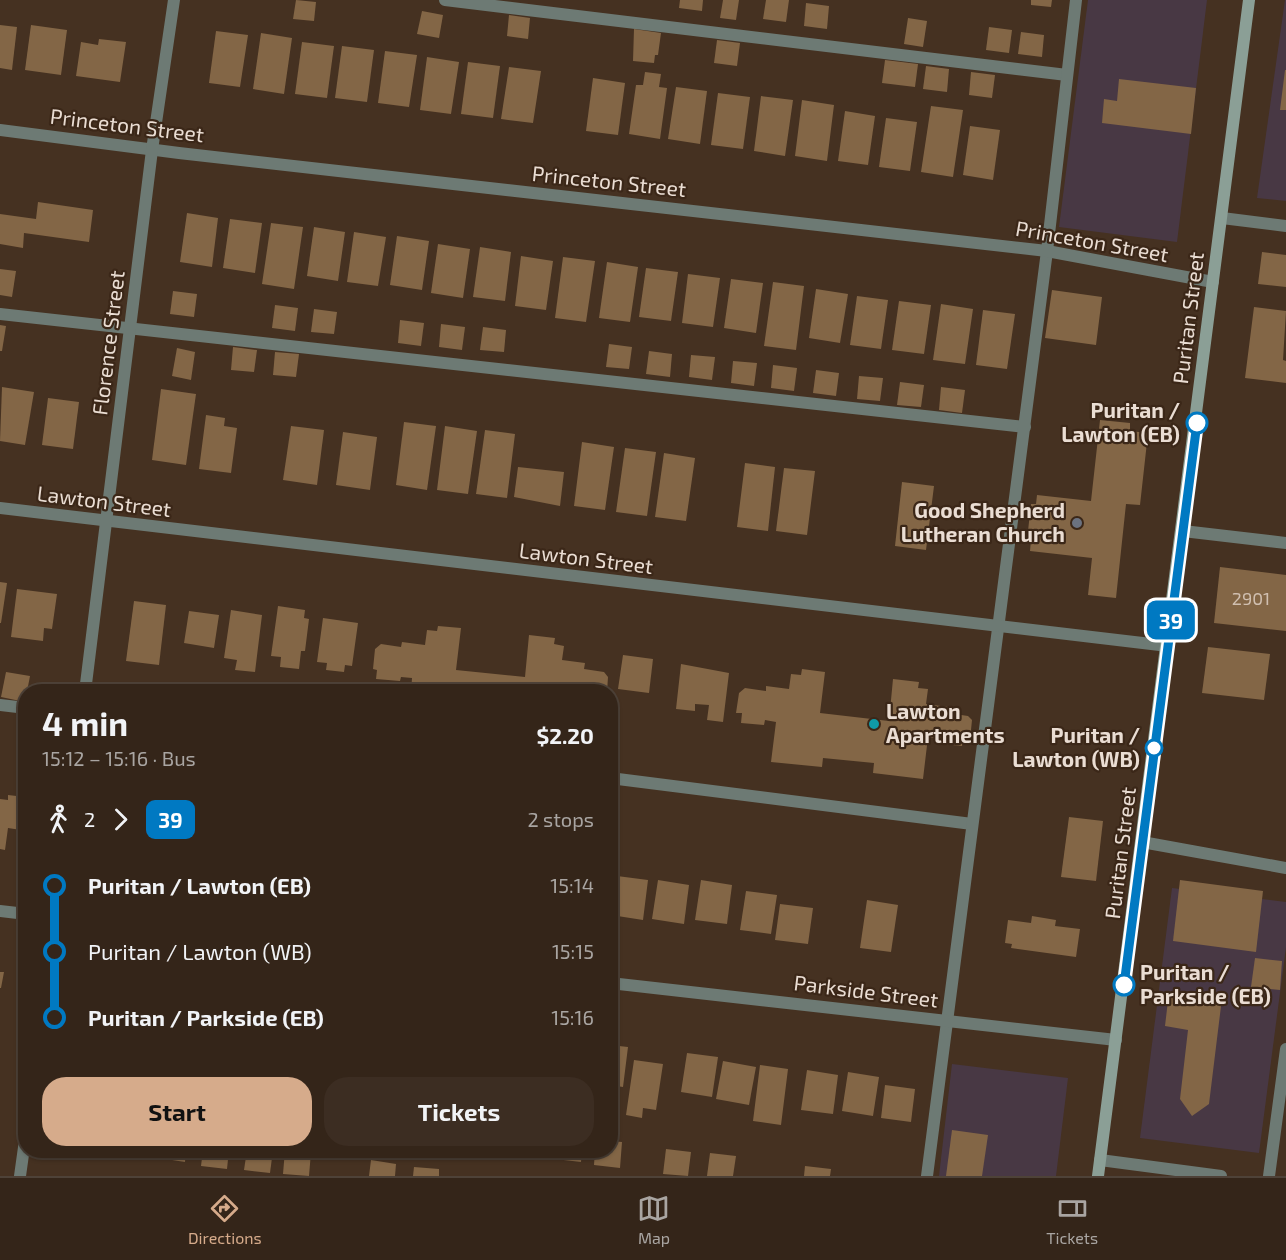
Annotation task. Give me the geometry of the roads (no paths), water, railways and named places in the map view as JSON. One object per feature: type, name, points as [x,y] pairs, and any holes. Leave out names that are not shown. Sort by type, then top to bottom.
[{"type":"street","name":"Florence Street","points":[[86,684],[152,150],[174,0]]},
{"type":"street","points":[[445,0],[1067,75]]},
{"type":"street","points":[[927,1176],[1025,427],[1076,0]]},
{"type":"street","name":"Puritan Street","points":[[1098,1176],[1183,531],[1249,0]]},
{"type":"street","name":"Princeton Street","points":[[0,130],[152,150],[1047,251],[1213,282]]},
{"type":"street","points":[[1222,218],[1286,226]]},
{"type":"street","points":[[0,314],[1025,427]]},
{"type":"street","name":"Lawton Street","points":[[0,508],[1168,646]]},
{"type":"street","points":[[1183,531],[1286,543]]},
{"type":"street","points":[[0,705],[18,707]]},
{"type":"street","points":[[618,779],[972,824]]},
{"type":"street","points":[[1142,842],[1286,868]]},
{"type":"street","points":[[0,910],[18,913]]},
{"type":"street","name":"Parkside Street","points":[[618,984],[1116,1040]]},
{"type":"street","points":[[1269,1176],[1286,1049]]},
{"type":"street","points":[[20,1176],[23,1158]]},
{"type":"street","points":[[1100,1160],[1221,1176]]},
{"type":"place","name":"Puritan / Lawton (EB)","points":[[1197,423]]},
{"type":"place","name":"Good Shepherd Lutheran Church","points":[[1077,523]]},
{"type":"place","name":"Lawton Apartments","points":[[874,724]]},
{"type":"place","name":"Puritan / Lawton (WB)","points":[[1154,748]]},
{"type":"place","name":"Puritan / Parkside (EB)","points":[[1124,985]]}]
